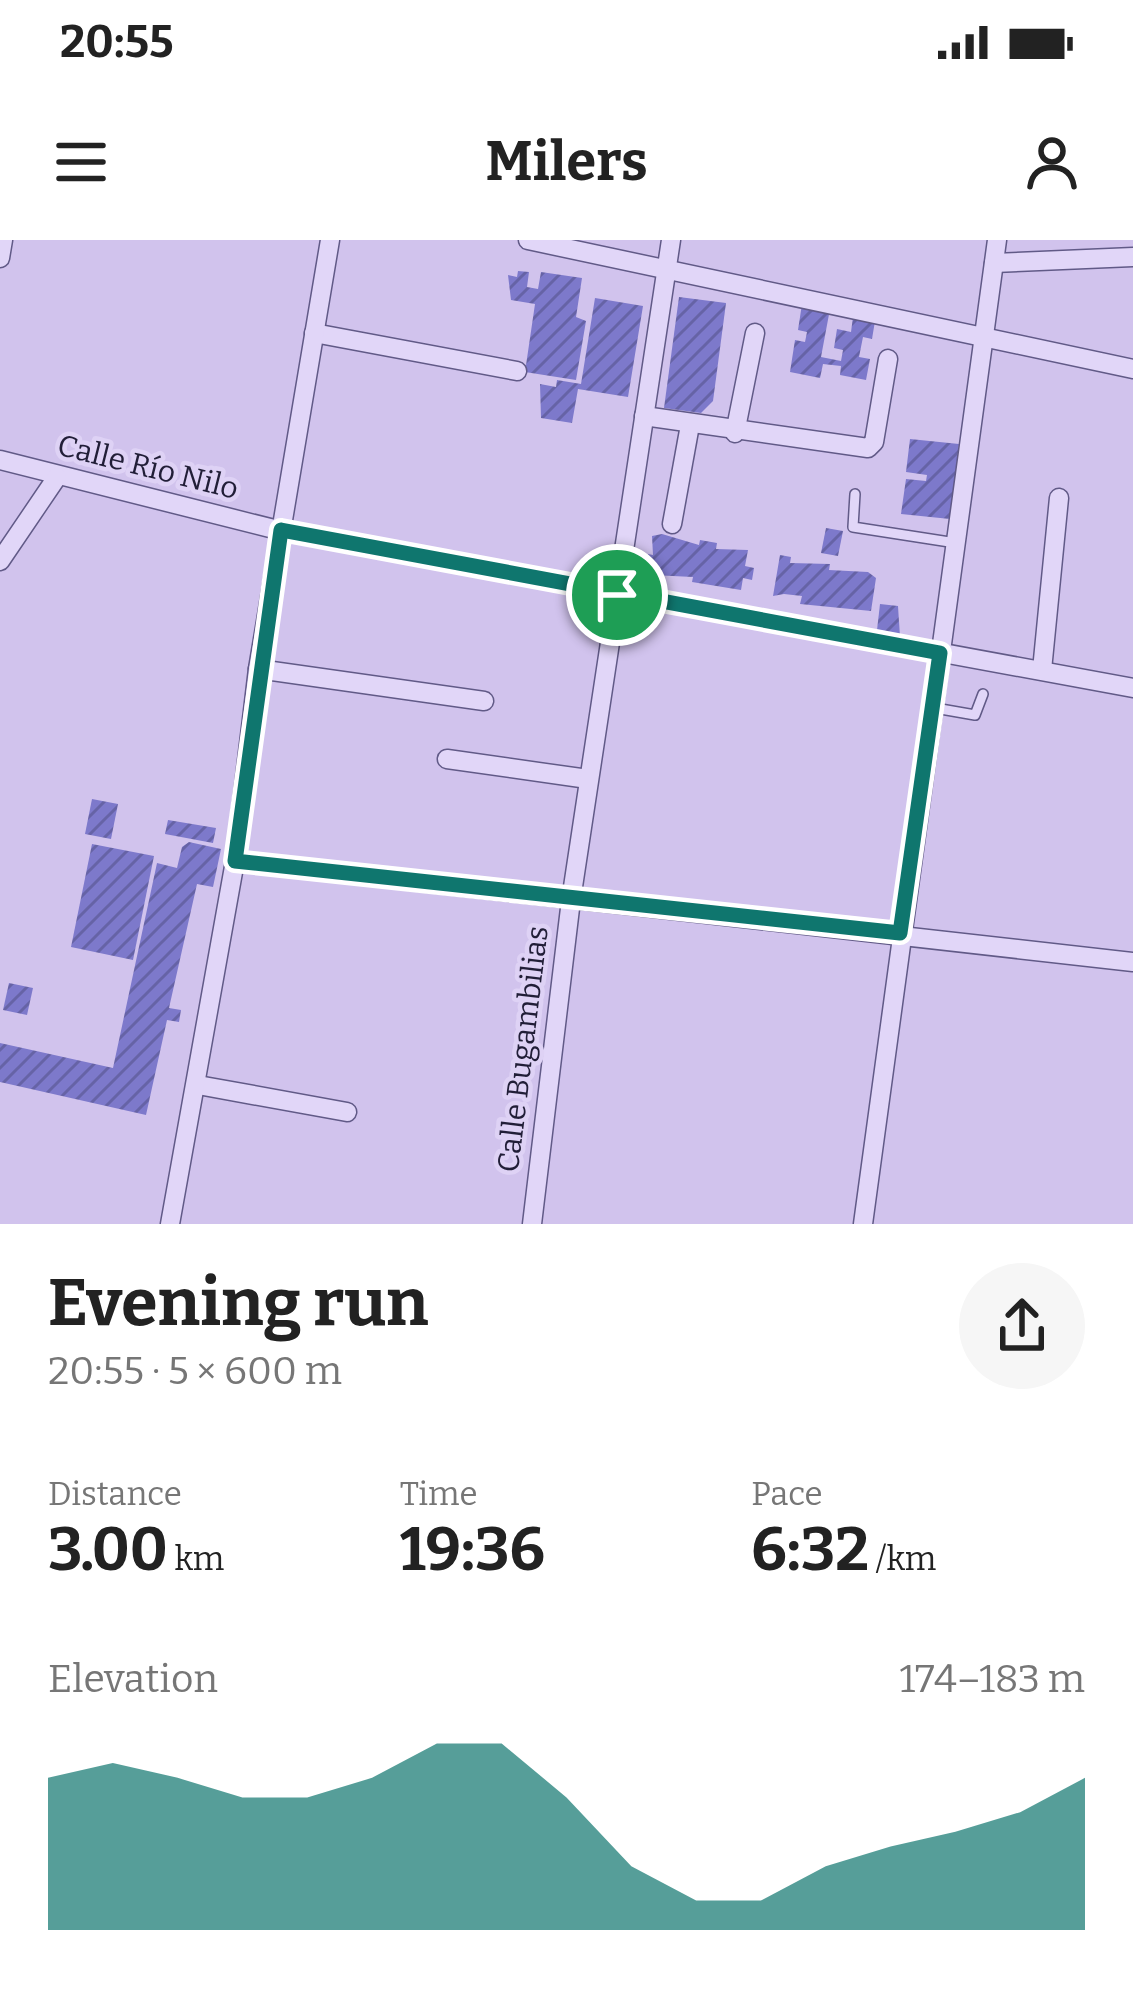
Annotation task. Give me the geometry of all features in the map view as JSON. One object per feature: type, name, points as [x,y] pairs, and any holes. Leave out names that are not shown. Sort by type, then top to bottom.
[{"type":"street","points":[[0,258],[3,240]]},
{"type":"street","points":[[170,1224],[235,861],[258,669],[330,240]]},
{"type":"street","points":[[528,240],[1133,370]]},
{"type":"street","name":"Calle Bugambilias","points":[[532,1224],[588,778],[671,240]]},
{"type":"street","points":[[863,1224],[997,240]]},
{"type":"street","points":[[994,262],[1133,257]]},
{"type":"street","points":[[314,333],[517,371]]},
{"type":"street","points":[[736,433],[755,333]]},
{"type":"street","points":[[644,416],[736,433],[868,448],[888,359]]},
{"type":"street","points":[[672,524],[689,425]]},
{"type":"street","name":"Calle Río Nilo","points":[[0,460],[281,530],[1133,688]]},
{"type":"street","points":[[0,561],[57,477]]},
{"type":"street","points":[[1042,670],[1059,498]]},
{"type":"street","points":[[258,669],[484,701]]},
{"type":"street","points":[[447,760],[588,778]]},
{"type":"street","points":[[235,861],[1133,962]]},
{"type":"street","points":[[198,1085],[347,1112]]},
{"type":"lane","points":[[855,494],[853,527],[956,543]]},
{"type":"lane","points":[[934,708],[975,715],[982,694]]},
{"type":"building","points":[[518,271],[529,272],[527,287],[538,289],[541,272],[582,278],[576,317],[586,321],[576,380],[525,372],[535,304],[511,300],[508,275],[517,277]]},
{"type":"building","points":[[679,297],[726,303],[713,401],[701,413],[664,408]]},
{"type":"building","points":[[595,298],[643,306],[628,397],[578,389],[572,423],[541,418],[540,384],[556,387],[557,380],[581,384]]},
{"type":"building","points":[[802,304],[830,309],[821,357],[841,361],[843,350],[834,348],[837,329],[851,332],[853,317],[875,321],[872,339],[863,337],[859,357],[870,359],[866,380],[840,375],[841,366],[823,364],[820,378],[790,372],[795,340],[805,342],[807,332],[798,330]]},
{"type":"building","points":[[910,439],[959,444],[950,519],[901,514],[906,479],[926,481],[927,475],[906,472]]},
{"type":"building","points":[[826,528],[843,531],[838,556],[821,553]]},
{"type":"building","points":[[662,534],[699,545],[700,540],[717,543],[716,549],[748,550],[745,566],[754,568],[752,580],[743,578],[741,590],[692,582],[693,577],[652,575],[646,570],[648,554],[653,555],[652,536]]},
{"type":"building","points":[[780,555],[791,557],[790,563],[868,572],[876,578],[871,611],[800,604],[802,596],[773,596]]},
{"type":"building","points":[[880,604],[898,606],[900,637],[877,630]]},
{"type":"building","points":[[92,799],[118,804],[111,839],[85,834]]},
{"type":"building","points":[[168,820],[216,828],[213,843],[165,834]]},
{"type":"building","points":[[189,842],[221,849],[213,887],[197,884],[169,1008],[181,1010],[179,1022],[167,1020],[146,1115],[0,1082],[0,1043],[113,1068],[157,863],[177,868],[182,847]]},
{"type":"building","points":[[92,844],[154,856],[133,960],[71,947]]},
{"type":"building","points":[[9,983],[33,988],[27,1015],[3,1010]]},
{"type":"route","points":[[281,530],[617,595],[940,653],[900,933],[235,861],[258,669],[281,530]]}]
